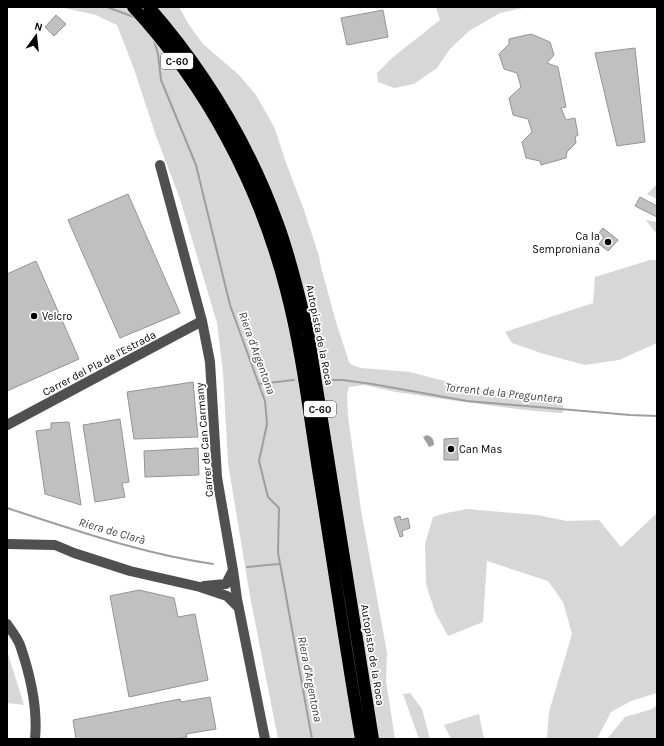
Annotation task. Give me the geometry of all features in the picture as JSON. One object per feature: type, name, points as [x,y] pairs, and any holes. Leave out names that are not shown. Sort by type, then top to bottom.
[{"type":"highway","name":"C-60","points":[[133,7],[181,65],[216,119],[243,170],[258,204],[275,251],[294,323],[360,739]]},
{"type":"highway","name":"Autopista de la Roca","points":[[149,7],[184,50],[215,94],[249,154],[279,224],[297,284],[308,332],[373,739]]},
{"type":"street","name":"Carrer de Can Carmany","points":[[160,165],[202,322],[210,362],[217,477],[237,599],[265,739]]},
{"type":"street","name":"Carrer del Pla de l'Estrada","points":[[7,425],[202,322]]},
{"type":"street","points":[[7,545],[55,545],[74,553],[130,571],[200,587],[227,596],[239,608]]},
{"type":"street","points":[[200,587],[226,584],[233,570]]},
{"type":"street","points":[[7,624],[19,644],[32,689],[36,739]]},
{"type":"shaded area","points":[[59,7],[179,7],[189,25],[203,44],[239,75],[256,95],[274,127],[304,210],[319,256],[336,322],[349,362],[352,365],[361,368],[410,372],[475,389],[545,396],[560,400],[562,403],[564,410],[562,413],[558,413],[450,400],[396,392],[364,385],[349,387],[347,393],[348,416],[361,510],[387,653],[386,681],[395,739],[278,739],[250,596],[228,463],[223,373],[217,323],[180,199],[117,25],[96,15]]},
{"type":"shaded area","points":[[436,7],[527,7],[500,13],[469,31],[450,49],[437,68],[414,84],[394,88],[378,82],[377,73],[392,58],[440,20]]},
{"type":"shaded area","points":[[657,184],[657,199],[647,194]]},
{"type":"shaded area","points":[[646,220],[657,222],[657,232],[654,231]]},
{"type":"shaded area","points":[[650,260],[657,260],[657,343],[619,360],[585,365],[544,354],[512,343],[505,332],[593,303],[595,277]]},
{"type":"shaded area","points":[[427,435],[432,438],[434,445],[429,447],[423,437]]},
{"type":"shaded area","points":[[467,509],[537,515],[567,521],[599,520],[621,547],[657,513],[657,693],[631,701],[611,712],[597,739],[547,739],[549,712],[572,634],[563,602],[548,581],[487,561],[483,622],[448,636],[435,612],[426,584],[425,544],[433,517]]},
{"type":"shaded area","points":[[7,651],[24,705],[7,703]]},
{"type":"shaded area","points":[[410,693],[422,709],[430,739],[419,739],[403,694]]},
{"type":"shaded area","points":[[657,705],[657,739],[607,739],[625,717],[652,709]]},
{"type":"shaded area","points":[[479,714],[484,739],[451,739],[444,725]]},
{"type":"building","points":[[383,10],[388,37],[347,45],[341,18]]},
{"type":"building","points":[[56,15],[66,24],[54,36],[45,27]]},
{"type":"building","points":[[531,34],[550,42],[554,55],[547,63],[558,67],[566,107],[561,108],[566,120],[575,118],[578,135],[575,137],[576,143],[567,152],[566,158],[541,165],[540,161],[526,158],[522,142],[532,132],[528,119],[513,115],[509,98],[521,87],[517,73],[504,69],[499,54],[509,44],[509,39]]},
{"type":"building","points":[[635,48],[645,142],[617,146],[595,53]]},
{"type":"building","points":[[128,194],[180,313],[120,338],[68,220]]},
{"type":"building","points":[[640,197],[657,206],[657,217],[635,206]]},
{"type":"building","name":"Ca la Semproniana","points":[[603,228],[618,240],[608,251],[599,244],[604,237],[599,233]]},
{"type":"building","name":"Velcro","points":[[36,261],[79,359],[7,391],[7,274]]},
{"type":"building","points":[[193,382],[198,437],[134,439],[127,392]]},
{"type":"building","points":[[120,419],[129,482],[122,483],[125,497],[95,502],[83,425]]},
{"type":"building","points":[[69,422],[81,505],[45,494],[36,431],[51,429],[51,423]]},
{"type":"building","name":"Can Mas","points":[[458,438],[458,460],[444,460],[444,439]]},
{"type":"building","points":[[198,448],[199,475],[145,477],[144,451]]},
{"type":"building","points":[[400,516],[401,520],[408,518],[410,528],[402,531],[403,536],[400,537],[394,518]]},
{"type":"building","points":[[139,590],[174,598],[178,617],[195,614],[208,680],[129,697],[110,596]]},
{"type":"building","points":[[210,697],[216,729],[186,734],[187,737],[177,739],[76,739],[73,720],[180,699],[181,702]]},
{"type":"waterway","points":[[107,7],[134,17]]},
{"type":"waterway","name":"Riera d'Argentona","points":[[154,40],[158,54],[161,80],[196,165],[230,305],[265,401],[267,424],[259,461],[268,497],[279,508],[278,553],[312,739]]},
{"type":"waterway","points":[[259,384],[294,380]]},
{"type":"waterway","name":"Torrent de la Preguntera","points":[[326,380],[342,380],[372,384],[467,401],[657,416]]},
{"type":"waterway","name":"Riera de Clarà","points":[[7,508],[135,548],[187,560],[213,564]]},
{"type":"waterway","name":"Riera de Clarà","points":[[247,567],[279,564]]},
{"type":"place","name":"Ca la Semproniana","points":[[608,242]]},
{"type":"place","name":"Velcro","points":[[34,316]]},
{"type":"place","name":"Can Mas","points":[[451,449]]}]
